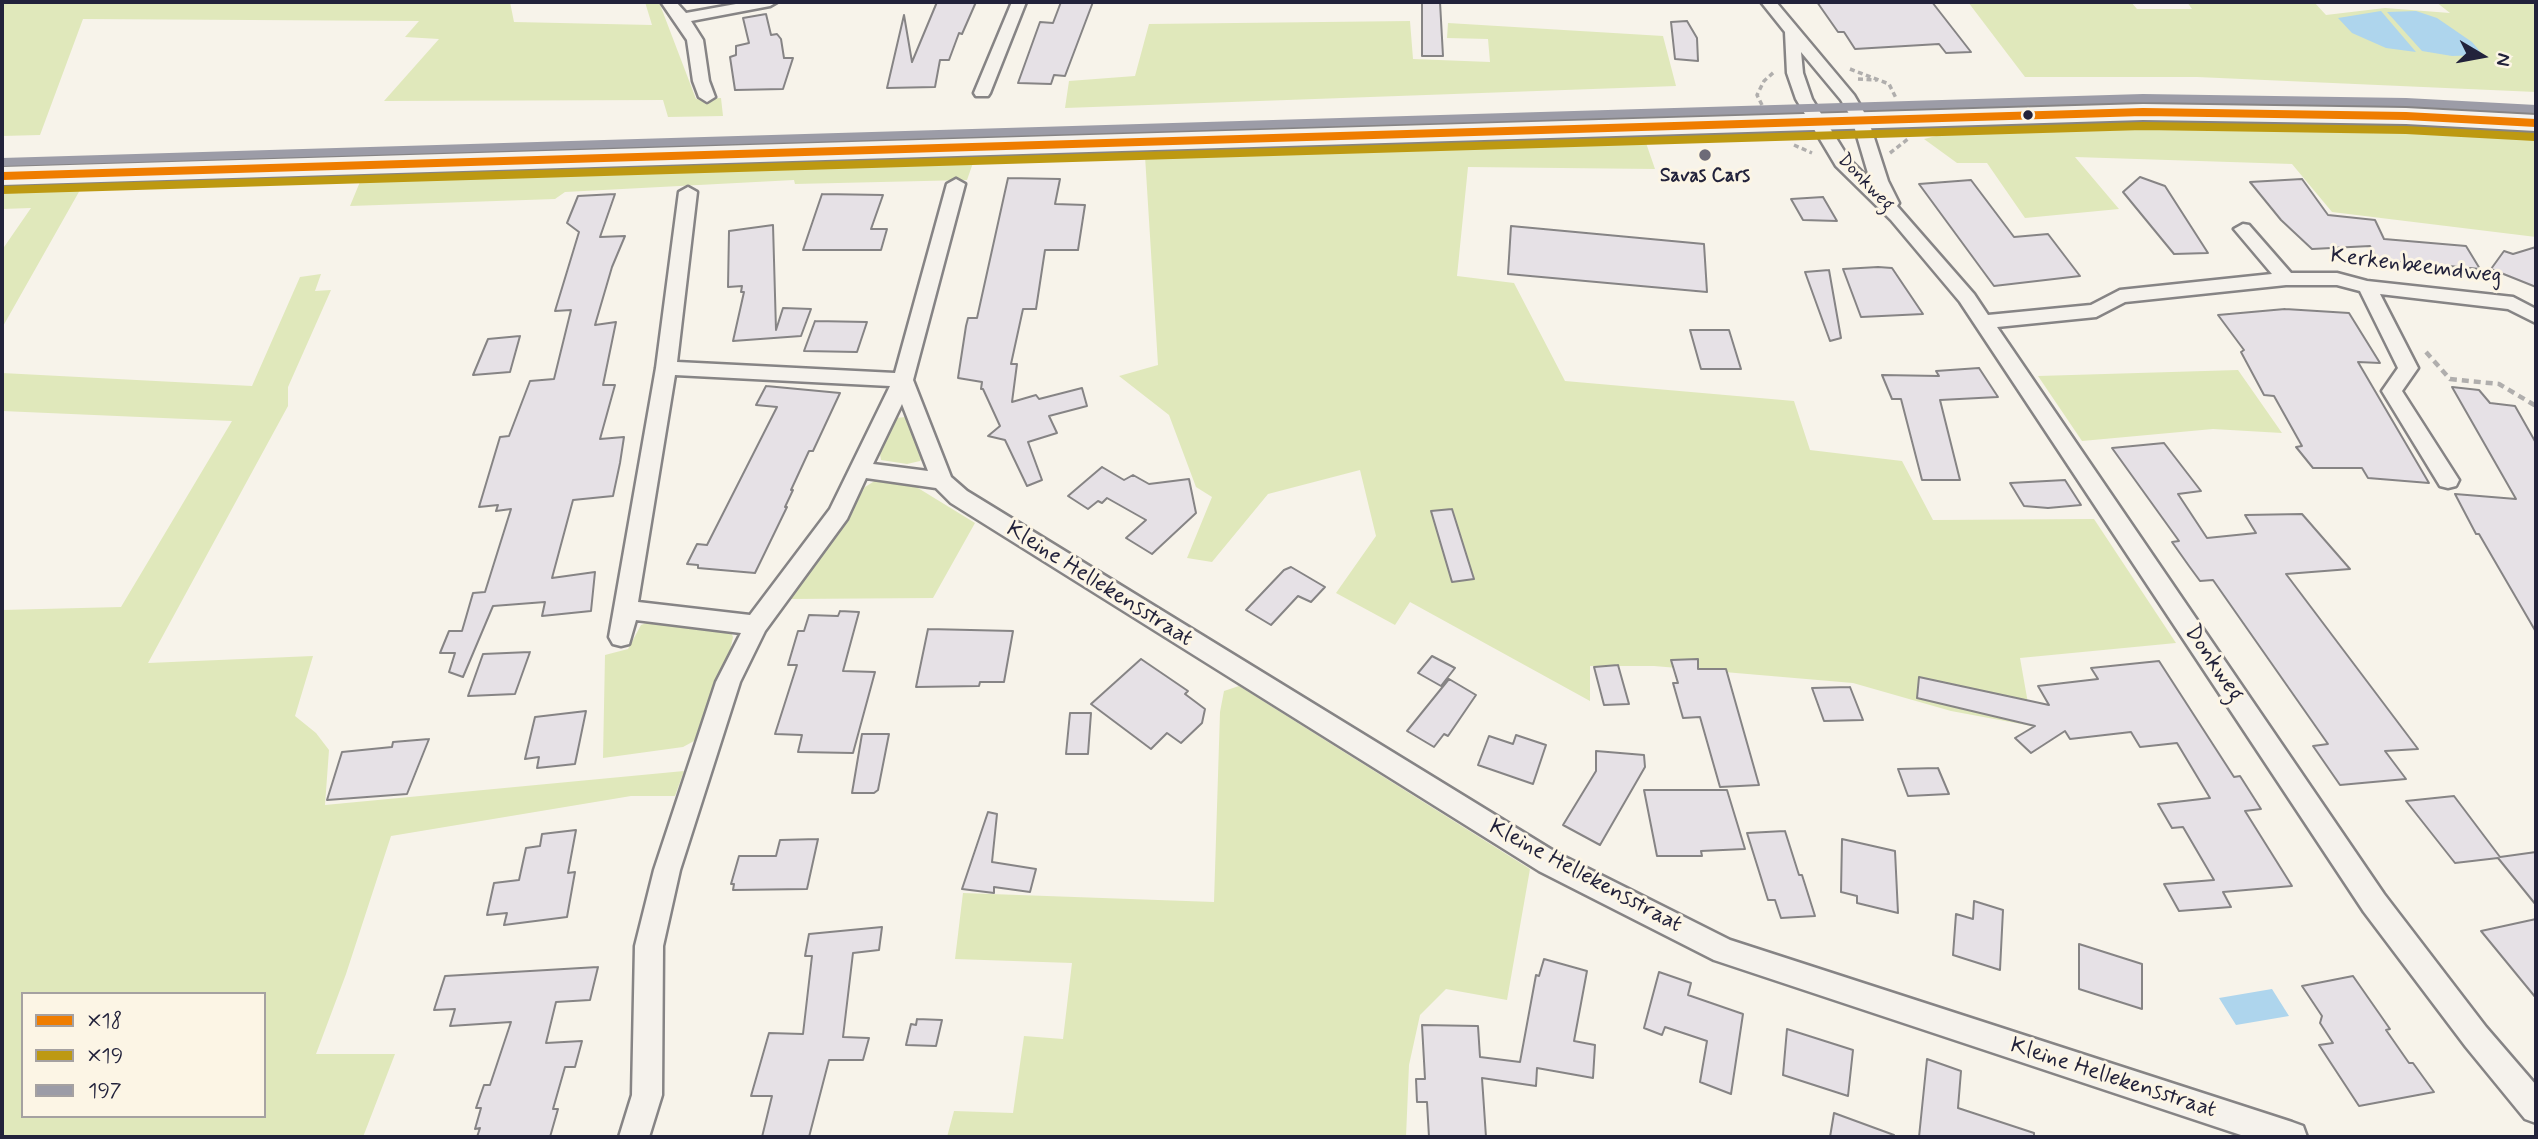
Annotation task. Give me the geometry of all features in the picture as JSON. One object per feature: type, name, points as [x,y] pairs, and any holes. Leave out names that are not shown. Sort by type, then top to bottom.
[{"type":"highway","points":[[2,153],[1854,109],[2189,90],[2341,93],[2536,102]]},
{"type":"highway","points":[[1901,107],[2275,113],[2536,123]]},
{"type":"highway","points":[[2,176],[1810,110]]},
{"type":"street","points":[[668,2],[682,18],[695,40],[701,81],[707,97]]},
{"type":"street","points":[[682,18],[770,2]]},
{"type":"street","points":[[982,93],[1019,2]]},
{"type":"street","name":"Donkweg","points":[[1768,2],[1830,74],[1854,109],[1879,181],[1897,216]]},
{"type":"street","name":"Donkweg","points":[[1792,33],[1796,74],[1810,110],[1842,162],[1897,216],[1950,275],[2374,903],[2459,1015],[2536,1108]]},
{"type":"street","points":[[634,1137],[647,1095],[649,946],[667,870],[728,682],[757,625],[839,513],[862,470],[903,380],[956,184]]},
{"type":"street","points":[[621,637],[666,368],[688,192]]},
{"type":"street","points":[[2243,229],[2286,279]]},
{"type":"street","name":"Kerkenbeemdweg","points":[[1984,322],[2096,312],[2120,296],[2286,279],[2337,279],[2367,287],[2514,303],[2536,317]]},
{"type":"street","points":[[2367,287],[2408,368],[2392,391],[2448,480]]},
{"type":"street","points":[[666,368],[903,380]]},
{"type":"street","name":"Kleine Hellekensstraat","points":[[903,380],[942,481],[959,497],[1548,862],[1724,951],[2292,1137]]},
{"type":"street","points":[[862,470],[942,481]]},
{"type":"street","points":[[626,610],[757,625]]},
{"type":"path","points":[[1846,67],[1889,84],[1914,131],[1891,153],[1889,161]]},
{"type":"path","points":[[2425,350],[2450,379],[2499,384],[2536,406]]},
{"type":"green space","points":[[2,2],[510,2],[514,22],[652,25],[645,2],[659,2],[696,99],[721,98],[723,116],[668,117],[663,100],[384,101],[439,39],[405,37],[419,21],[83,19],[40,135],[2,136]]},
{"type":"green space","points":[[1968,2],[2131,2],[2137,9],[2192,9],[2187,2],[2314,2],[2326,15],[2385,8],[2450,13],[2436,2],[2536,2],[2536,92],[2197,77],[2025,77]]},
{"type":"green space","points":[[1410,21],[1413,59],[1490,62],[1488,39],[1447,38],[1448,23],[1663,36],[1676,86],[1065,108],[1069,81],[1135,76],[1149,24]]},
{"type":"green space","points":[[2127,125],[2387,130],[2536,139],[2536,237],[2332,212],[2292,164],[2075,157],[2119,209],[2025,218],[1987,163],[1957,163],[1924,139],[1960,130]]},
{"type":"green space","points":[[1645,140],[1655,169],[1468,167],[1457,276],[1514,283],[1565,381],[1794,401],[1810,450],[1902,461],[1933,520],[2094,519],[2176,643],[2020,658],[2032,726],[1951,711],[1853,683],[1654,666],[1590,666],[1590,701],[1410,602],[1395,625],[1336,593],[1376,536],[1360,470],[1268,494],[1212,562],[1187,558],[1212,497],[1196,487],[1169,415],[1119,376],[1158,365],[1145,156]]},
{"type":"green space","points":[[974,160],[967,180],[795,184],[794,180],[565,192],[555,199],[350,206],[362,177]]},
{"type":"green space","points":[[80,190],[2,328],[2,250],[31,208],[2,209],[2,192]]},
{"type":"green space","points":[[321,274],[315,291],[331,290],[288,387],[288,406],[148,663],[313,656],[295,716],[316,733],[329,750],[325,805],[684,771],[675,796],[631,796],[391,836],[346,974],[316,1054],[395,1054],[363,1137],[2,1137],[2,610],[121,607],[232,421],[2,411],[2,373],[252,386],[300,277]]},
{"type":"green space","points":[[2238,370],[2282,433],[2213,429],[2082,441],[2038,376]]},
{"type":"green space","points":[[906,417],[924,456],[920,461],[907,464],[881,460],[880,454],[895,418]]},
{"type":"green space","points":[[881,477],[905,480],[975,523],[933,598],[789,599],[841,528],[865,487]]},
{"type":"green space","points":[[652,621],[730,630],[733,637],[730,651],[694,741],[683,747],[603,758],[605,655],[628,649],[641,625]]},
{"type":"green space","points":[[1239,686],[1530,869],[1507,1000],[1446,989],[1420,1015],[1409,1065],[1406,1137],[947,1137],[954,1111],[1013,1113],[1024,1036],[1063,1039],[1072,963],[955,959],[963,893],[1214,902],[1220,712],[1224,691]]},
{"type":"water","points":[[2381,11],[2416,52],[2386,48],[2352,33],[2338,18]]},
{"type":"water","points":[[2416,11],[2437,18],[2472,42],[2483,55],[2452,56],[2422,51],[2387,12]]},
{"type":"water","points":[[2272,989],[2289,1016],[2236,1025],[2219,998]]},
{"type":"building","points":[[937,2],[976,2],[962,34],[959,33],[949,60],[940,60],[935,87],[887,88],[904,15],[912,62]]},
{"type":"building","points":[[1061,2],[1093,2],[1065,76],[1054,75],[1051,84],[1018,83],[1040,22],[1053,23]]},
{"type":"building","points":[[1422,2],[1440,2],[1443,56],[1422,56]]},
{"type":"building","points":[[1817,2],[1932,2],[1971,52],[1946,53],[1939,44],[1855,49],[1844,32],[1838,32]]},
{"type":"building","points":[[766,14],[771,35],[777,34],[781,39],[784,58],[793,58],[783,89],[735,90],[730,57],[736,55],[736,46],[749,43],[743,18]]},
{"type":"building","points":[[1687,21],[1697,38],[1698,61],[1675,59],[1671,22]]},
{"type":"building","points":[[2140,177],[2165,186],[2208,253],[2174,254],[2123,192]]},
{"type":"building","points":[[1008,178],[1060,179],[1055,204],[1085,205],[1078,250],[1045,250],[1036,309],[1023,309],[1011,364],[1017,364],[1012,402],[1036,395],[1039,399],[1082,388],[1087,406],[1049,416],[1057,433],[1028,442],[1042,480],[1027,486],[1005,440],[988,436],[1000,426],[981,389],[982,382],[958,378],[968,318],[977,318]]},
{"type":"building","points":[[2302,179],[2328,215],[2375,220],[2384,239],[2466,246],[2480,269],[2449,266],[2451,270],[2408,266],[2406,263],[2377,259],[2370,246],[2312,249],[2281,220],[2250,182]]},
{"type":"building","points":[[1971,180],[2014,237],[2048,234],[2080,276],[1994,286],[1919,184]]},
{"type":"building","points":[[615,194],[600,237],[625,236],[612,267],[595,325],[616,322],[603,385],[615,385],[600,439],[624,437],[620,463],[613,496],[573,500],[552,578],[595,572],[591,611],[542,616],[545,602],[493,606],[463,677],[449,672],[455,653],[440,653],[449,631],[462,631],[473,593],[485,592],[511,509],[496,511],[498,505],[479,507],[500,437],[509,436],[530,381],[554,379],[571,310],[555,311],[579,232],[567,223],[578,196]]},
{"type":"building","points":[[822,194],[883,195],[871,229],[887,229],[881,250],[803,250]]},
{"type":"building","points":[[1823,197],[1837,221],[1803,220],[1791,199]]},
{"type":"building","points":[[773,225],[776,330],[783,308],[811,309],[801,336],[733,341],[744,292],[741,292],[742,286],[728,287],[729,231]]},
{"type":"building","points":[[1511,226],[1704,244],[1707,292],[1508,274]]},
{"type":"building","points":[[2536,247],[2536,287],[2491,269],[2504,251],[2513,254]]},
{"type":"building","points":[[1892,268],[1923,314],[1861,317],[1843,269]]},
{"type":"building","points":[[1829,270],[1841,338],[1830,341],[1805,272]]},
{"type":"building","points":[[2285,309],[2349,313],[2380,363],[2358,362],[2429,483],[2368,478],[2362,468],[2313,468],[2296,447],[2302,446],[2274,396],[2264,395],[2241,352],[2244,350],[2218,315]]},
{"type":"building","points":[[815,321],[867,322],[857,352],[804,351]]},
{"type":"building","points":[[1690,330],[1729,330],[1741,369],[1701,369]]},
{"type":"building","points":[[520,336],[510,372],[473,375],[488,339]]},
{"type":"building","points":[[1979,368],[1998,397],[1940,400],[1960,480],[1922,480],[1901,399],[1892,399],[1882,375],[1939,376],[1936,371]]},
{"type":"building","points":[[766,386],[840,393],[813,451],[809,451],[791,490],[787,507],[755,573],[698,568],[698,565],[687,564],[697,544],[707,545],[777,407],[756,405]]},
{"type":"building","points":[[2452,387],[2479,390],[2490,403],[2515,406],[2536,443],[2536,632],[2479,534],[2476,534],[2455,494],[2516,499]]},
{"type":"building","points":[[2164,443],[2201,491],[2178,494],[2207,538],[2256,533],[2245,515],[2302,514],[2350,569],[2286,574],[2418,749],[2385,751],[2406,779],[2340,785],[2313,746],[2328,744],[2213,580],[2200,581],[2189,566],[2172,542],[2179,541],[2112,448]]},
{"type":"building","points":[[1102,467],[1124,480],[1133,475],[1149,484],[1189,479],[1196,513],[1152,554],[1126,538],[1146,520],[1107,498],[1088,509],[1068,496]]},
{"type":"building","points":[[2065,480],[2081,505],[2048,508],[2024,506],[2010,483]]},
{"type":"building","points":[[1452,509],[1474,579],[1452,582],[1431,511]]},
{"type":"building","points":[[1291,567],[1325,587],[1311,602],[1298,596],[1271,625],[1246,610],[1284,570]]},
{"type":"building","points":[[840,611],[859,612],[843,671],[875,672],[853,753],[798,752],[802,735],[775,734],[797,665],[788,665],[798,631],[804,631],[809,615],[838,616]]},
{"type":"building","points":[[928,629],[1013,631],[1004,682],[980,682],[979,686],[916,687]]},
{"type":"building","points":[[530,652],[515,694],[468,696],[483,654]]},
{"type":"building","points":[[1432,656],[1455,668],[1441,686],[1418,673]]},
{"type":"building","points":[[1141,659],[1188,691],[1185,694],[1205,709],[1202,723],[1181,743],[1167,733],[1151,749],[1091,704]]},
{"type":"building","points":[[1698,659],[1698,669],[1726,669],[1759,785],[1720,787],[1700,717],[1683,718],[1673,683],[1678,683],[1671,660]]},
{"type":"building","points":[[2159,661],[2234,777],[2240,776],[2261,809],[2245,811],[2292,886],[2223,892],[2231,907],[2179,911],[2164,884],[2214,880],[2183,827],[2172,828],[2158,804],[2210,798],[2177,743],[2140,747],[2131,732],[2070,739],[2065,731],[2031,753],[2015,738],[2035,726],[1917,698],[1919,677],[2049,705],[2038,686],[2098,679],[2091,668]]},
{"type":"building","points":[[1618,665],[1629,704],[1604,705],[1594,667]]},
{"type":"building","points":[[1449,679],[1476,695],[1448,736],[1444,734],[1434,747],[1407,731]]},
{"type":"building","points":[[1850,687],[1863,720],[1824,721],[1812,688]]},
{"type":"building","points":[[586,711],[575,764],[537,768],[539,757],[525,759],[535,717]]},
{"type":"building","points":[[1070,713],[1091,713],[1088,754],[1066,754]]},
{"type":"building","points":[[862,734],[889,734],[878,790],[874,793],[852,793]]},
{"type":"building","points":[[1516,735],[1546,745],[1533,784],[1478,765],[1489,736],[1513,744]]},
{"type":"building","points":[[429,739],[407,794],[327,800],[342,752],[392,747],[393,742]]},
{"type":"building","points":[[1596,751],[1644,755],[1645,767],[1600,845],[1563,825],[1596,771]]},
{"type":"building","points":[[1938,768],[1949,794],[1908,796],[1898,769]]},
{"type":"building","points":[[1644,790],[1727,790],[1745,849],[1701,851],[1702,856],[1657,856]]},
{"type":"building","points":[[2454,796],[2500,857],[2536,852],[2536,905],[2498,858],[2455,863],[2406,801]]},
{"type":"building","points":[[988,812],[997,814],[992,862],[1036,869],[1030,892],[994,887],[994,893],[962,889]]},
{"type":"building","points":[[576,830],[568,873],[575,872],[567,917],[504,925],[507,913],[487,915],[494,883],[519,880],[526,848],[540,846],[542,834]]},
{"type":"building","points":[[1785,831],[1815,916],[1781,918],[1775,900],[1768,900],[1747,833]]},
{"type":"building","points":[[818,839],[807,889],[733,890],[734,884],[731,884],[739,856],[776,856],[780,840]]},
{"type":"building","points":[[1842,839],[1895,851],[1898,913],[1857,903],[1857,896],[1841,892]]},
{"type":"building","points":[[1974,901],[2003,910],[2000,970],[1953,955],[1956,914],[1973,919]]},
{"type":"building","points":[[2536,919],[2536,998],[2481,931]]},
{"type":"building","points":[[882,927],[879,950],[853,953],[843,1037],[869,1038],[863,1060],[829,1060],[809,1137],[762,1137],[772,1096],[751,1096],[769,1033],[803,1034],[812,956],[805,956],[809,934]]},
{"type":"building","points":[[2079,944],[2142,964],[2142,1009],[2079,989]]},
{"type":"building","points":[[1544,959],[1587,971],[1574,1041],[1595,1045],[1593,1078],[1537,1068],[1536,1086],[1482,1078],[1486,1137],[1429,1137],[1427,1102],[1417,1102],[1416,1079],[1425,1079],[1422,1025],[1478,1026],[1480,1057],[1520,1062],[1536,975],[1539,976]]},
{"type":"building","points":[[598,967],[590,1000],[556,1002],[546,1043],[582,1041],[575,1067],[565,1067],[553,1109],[558,1109],[550,1137],[477,1137],[480,1128],[475,1129],[481,1108],[476,1108],[484,1085],[490,1085],[511,1022],[450,1026],[455,1009],[434,1010],[445,976]]},
{"type":"building","points":[[1659,972],[1691,983],[1688,995],[1743,1014],[1731,1094],[1700,1082],[1707,1041],[1665,1027],[1662,1035],[1644,1028]]},
{"type":"building","points":[[2353,976],[2390,1029],[2386,1030],[2409,1063],[2413,1063],[2434,1092],[2359,1106],[2319,1045],[2333,1043],[2320,1023],[2322,1016],[2302,986]]},
{"type":"building","points":[[917,1019],[942,1020],[936,1046],[906,1045],[911,1024],[916,1025]]},
{"type":"building","points":[[1787,1029],[1853,1050],[1848,1096],[1783,1075]]},
{"type":"building","points":[[1927,1059],[1961,1071],[1958,1108],[2034,1133],[2034,1137],[1919,1137]]},
{"type":"building","points":[[1834,1113],[1894,1135],[1894,1137],[1830,1137]]},
{"type":"transit line","name":"197","points":[[2,162],[2143,98],[2406,102],[2536,109]]},
{"type":"transit line","name":"X18","points":[[2,176],[2143,112],[2406,116],[2536,123]]},
{"type":"transit line","name":"X19","points":[[2,190],[2143,126],[2406,130],[2535,137]]},
{"type":"place","name":"Savas Cars","points":[[1705,155]]}]
